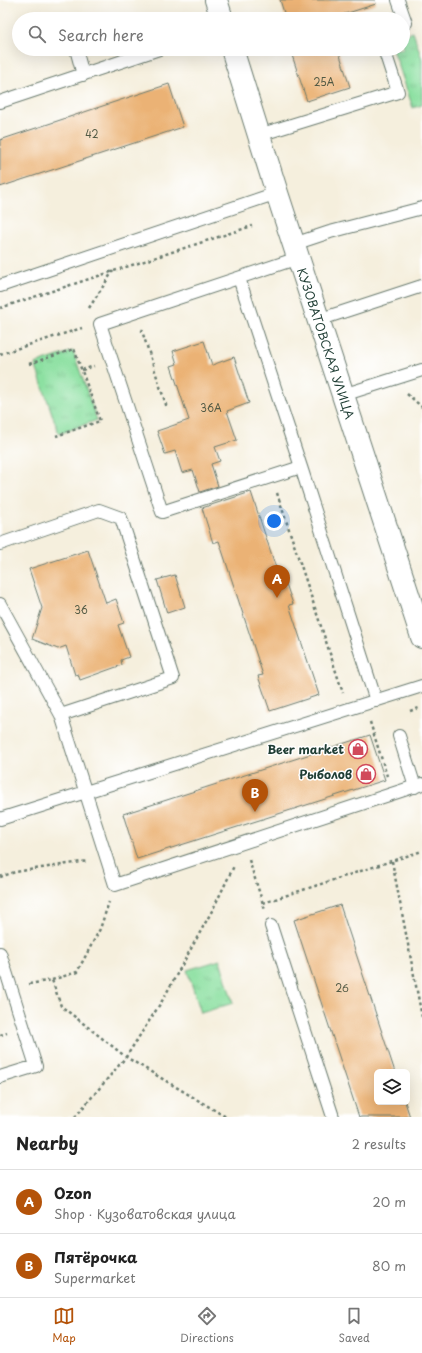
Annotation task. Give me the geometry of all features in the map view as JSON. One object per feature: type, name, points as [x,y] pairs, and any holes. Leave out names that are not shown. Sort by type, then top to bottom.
[{"type":"street","points":[[216,0],[220,12]]},
{"type":"street","name":"КУЗОВАТОВСКАЯ УЛИЦА","points":[[234,56],[318,320],[422,637]]},
{"type":"lane","points":[[398,0],[402,12]]},
{"type":"lane","points":[[78,56],[83,75]]},
{"type":"lane","points":[[0,102],[139,56]]},
{"type":"lane","points":[[259,135],[398,92],[386,56]]},
{"type":"lane","points":[[0,286],[277,193]]},
{"type":"lane","points":[[301,467],[162,512],[100,324],[239,278],[296,251],[330,232],[422,208]]},
{"type":"lane","points":[[239,278],[301,467],[370,702]]},
{"type":"lane","points":[[318,320],[422,286]]},
{"type":"lane","points":[[343,395],[422,370]]},
{"type":"lane","points":[[0,544],[99,510],[121,518],[173,678],[61,715]]},
{"type":"lane","points":[[0,604],[61,715],[115,885],[418,786],[399,736]]},
{"type":"lane","points":[[0,818],[422,686]]},
{"type":"lane","points":[[271,926],[333,1117]]},
{"type":"lane","points":[[0,953],[36,1066],[0,1077]]},
{"type":"path","points":[[0,308],[252,226]]},
{"type":"path","points":[[88,310],[113,271]]},
{"type":"path","points":[[76,329],[80,323]]},
{"type":"path","points":[[0,354],[76,329],[100,324]]},
{"type":"path","points":[[146,326],[142,331],[167,408]]},
{"type":"path","points":[[29,364],[74,349],[100,421],[56,436]]},
{"type":"path","points":[[272,477],[348,709]]},
{"type":"path","points":[[370,702],[393,794]]},
{"type":"path","points":[[410,711],[422,707]]},
{"type":"path","points":[[76,1117],[126,1057],[162,1001],[213,909],[244,844]]},
{"type":"path","points":[[263,903],[422,851]]},
{"type":"path","points":[[0,877],[15,872],[107,859]]},
{"type":"path","points":[[392,861],[422,1016]]},
{"type":"path","points":[[12,989],[52,980],[77,972],[100,929],[115,885]]},
{"type":"path","points":[[52,980],[61,1006],[126,1057],[226,1117]]},
{"type":"green space","points":[[413,32],[422,59],[422,105],[413,108],[395,56],[410,56],[410,33]]},
{"type":"green space","points":[[73,351],[97,420],[59,434],[35,364]]},
{"type":"green space","points":[[220,960],[233,1003],[201,1013],[187,970]]},
{"type":"building","points":[[280,0],[375,0],[376,4],[351,12],[284,12]]},
{"type":"building","points":[[292,56],[340,56],[350,87],[307,101]]},
{"type":"building","points":[[169,84],[183,127],[0,187],[0,140]]},
{"type":"building","points":[[204,341],[212,365],[234,357],[249,403],[227,411],[237,440],[215,447],[220,461],[211,464],[218,486],[200,492],[193,470],[182,473],[175,451],[165,454],[157,431],[189,420],[171,366],[177,364],[173,351]]},
{"type":"building","points":[[251,492],[281,583],[285,581],[293,604],[289,605],[319,695],[270,711],[258,676],[263,675],[219,541],[213,543],[202,508]]},
{"type":"building","points":[[88,550],[106,603],[116,599],[124,623],[118,625],[129,657],[121,660],[122,665],[80,680],[78,674],[75,675],[66,646],[58,649],[32,639],[42,608],[29,569]]},
{"type":"building","points":[[175,575],[185,607],[167,613],[157,580]]},
{"type":"building","points":[[370,735],[385,780],[137,859],[123,814]]},
{"type":"building","points":[[340,905],[394,1069],[374,1069],[374,1105],[406,1105],[410,1117],[359,1117],[294,920]]},
{"type":"place","name":"Ozon","points":[[277,598]]},
{"type":"place","name":"Beer market","points":[[358,749]]},
{"type":"place","name":"Рыболов","points":[[366,774]]},
{"type":"place","name":"Пятёрочка","points":[[255,812]]}]
